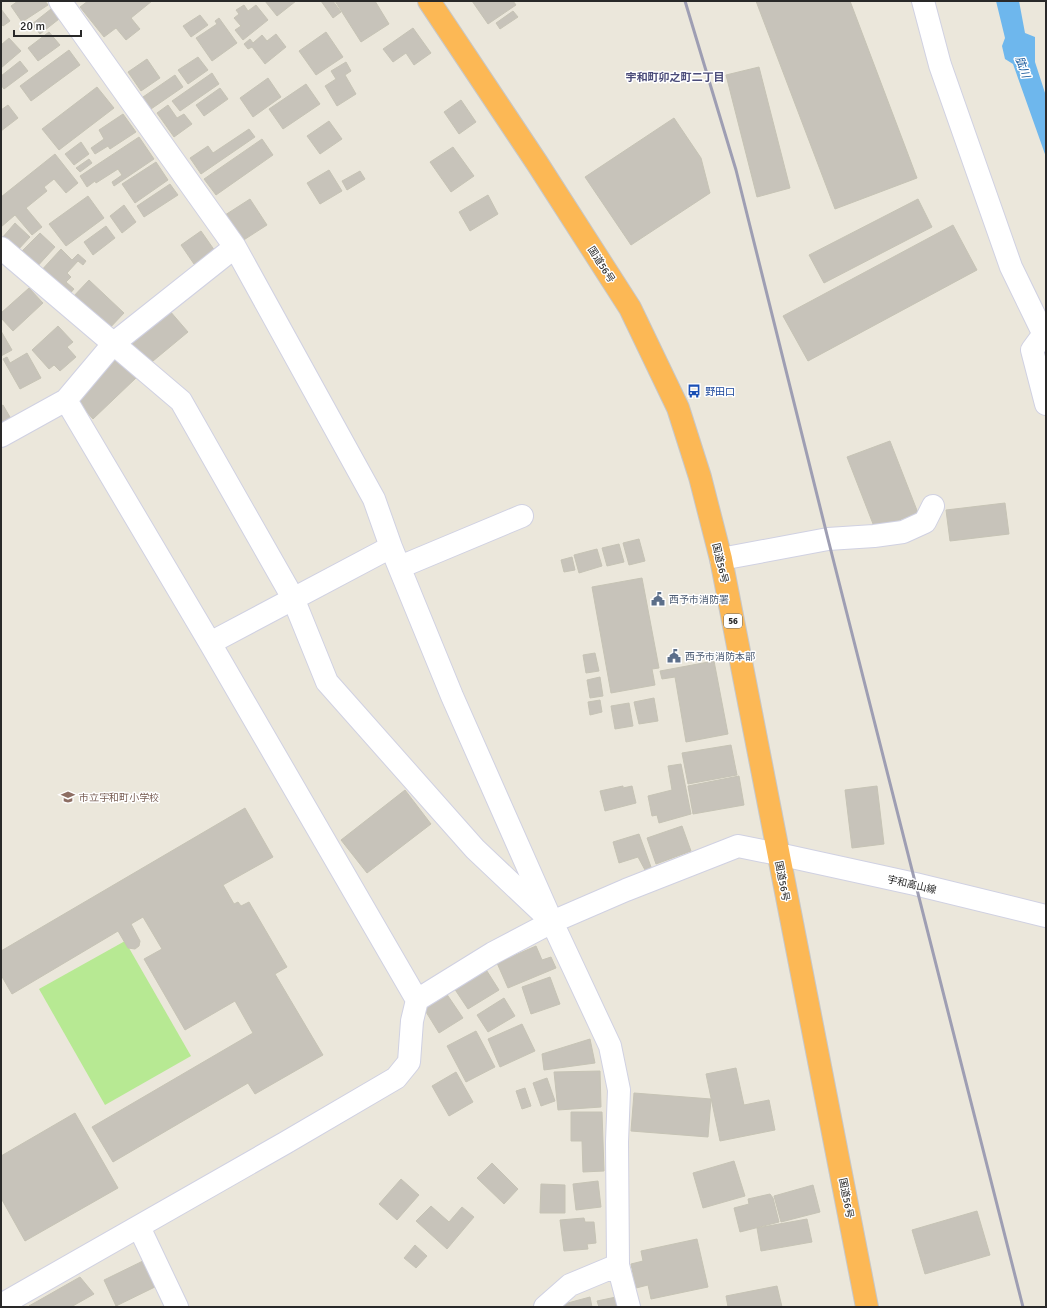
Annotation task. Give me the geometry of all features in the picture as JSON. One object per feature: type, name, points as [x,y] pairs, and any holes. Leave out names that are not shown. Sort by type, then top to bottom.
[{"type":"highway","name":"国道56号","points":[[429,1],[537,163],[630,308],[678,408],[700,477],[721,559],[778,854],[842,1171],[867,1307]]},
{"type":"street","points":[[60,1],[234,247],[374,498],[391,547],[452,696],[552,922],[610,1046],[619,1090],[617,1142],[618,1265],[629,1307]]},
{"type":"street","points":[[923,1],[940,66],[1010,267],[1044,337],[1032,350],[1046,404]]},
{"type":"street","points":[[1,436],[66,400],[114,343],[234,247]]},
{"type":"street","points":[[1,248],[181,400],[293,598],[327,682],[475,849],[552,922]]},
{"type":"street","points":[[1,1304],[139,1227],[396,1078],[409,1062],[412,1021],[418,1000],[210,643],[66,400]]},
{"type":"street","points":[[721,559],[828,539],[874,536],[903,532],[924,522],[933,506]]},
{"type":"street","points":[[400,567],[522,516]]},
{"type":"street","points":[[210,643],[391,547]]},
{"type":"street","name":"宇和高山線","points":[[418,1000],[493,953],[552,922],[626,890],[738,846],[915,884],[1046,916]]},
{"type":"street","points":[[139,1227],[176,1307]]},
{"type":"street","points":[[545,1307],[570,1285],[618,1265]]},
{"type":"green space","points":[[125,941],[191,1056],[105,1105],[39,989]]},
{"type":"water","name":"肱川","points":[[996,1],[1019,1],[1025,33],[1035,37],[1035,62],[1046,96],[1046,157],[1013,64],[1005,59],[1002,46],[1005,38]]},
{"type":"building","points":[[18,1],[45,1],[48,5],[22,22],[11,6]]},
{"type":"building","points":[[88,1],[152,1],[131,18],[140,29],[126,40],[116,28],[104,37],[80,7]]},
{"type":"building","points":[[265,1],[296,1],[277,16]]},
{"type":"building","points":[[321,1],[333,1],[341,12],[333,18]]},
{"type":"building","points":[[335,1],[375,1],[389,24],[361,42]]},
{"type":"building","points":[[472,1],[513,1],[516,5],[488,24]]},
{"type":"building","points":[[756,1],[850,1],[917,178],[835,209]]},
{"type":"building","points":[[244,5],[248,11],[256,5],[268,20],[243,40],[235,30],[241,26],[234,18],[239,14],[236,10]]},
{"type":"building","points":[[1,9],[10,21],[3,26],[1,24]]},
{"type":"building","points":[[51,9],[59,19],[40,34],[32,24]]},
{"type":"building","points":[[513,11],[518,17],[500,29],[496,23]]},
{"type":"building","points":[[200,15],[208,25],[191,37],[183,26]]},
{"type":"building","points":[[219,18],[237,43],[212,61],[196,38],[217,24],[215,21]]},
{"type":"building","points":[[413,28],[431,53],[414,65],[406,53],[393,62],[383,49]]},
{"type":"building","points":[[49,32],[60,45],[38,61],[28,48]]},
{"type":"building","points":[[326,32],[343,57],[316,75],[299,51]]},
{"type":"building","points":[[276,34],[286,47],[265,64],[252,47],[248,49],[244,44],[250,39],[253,43],[262,35],[267,41]]},
{"type":"building","points":[[9,38],[21,51],[1,68],[1,45]]},
{"type":"building","points":[[69,50],[80,65],[31,101],[20,86]]},
{"type":"building","points":[[198,57],[208,70],[188,84],[178,70]]},
{"type":"building","points":[[147,59],[160,78],[141,91],[128,72]]},
{"type":"building","points":[[20,61],[28,71],[4,89],[1,85],[1,76]]},
{"type":"building","points":[[346,62],[351,71],[345,75],[356,94],[337,106],[325,86],[336,79],[331,71]]},
{"type":"building","points":[[759,67],[790,188],[757,197],[726,75]]},
{"type":"building","points":[[212,73],[219,84],[180,111],[172,101]]},
{"type":"building","points":[[175,75],[183,87],[151,109],[143,97]]},
{"type":"building","points":[[268,78],[281,97],[253,117],[240,98]]},
{"type":"building","points":[[306,84],[320,104],[283,129],[269,109]]},
{"type":"building","points":[[97,87],[114,108],[59,150],[42,129]]},
{"type":"building","points":[[220,88],[228,99],[204,116],[196,105]]},
{"type":"building","points":[[461,100],[476,122],[459,134],[444,112]]},
{"type":"building","points":[[8,105],[18,118],[1,131],[1,110]]},
{"type":"building","points":[[168,105],[177,118],[184,114],[192,124],[174,137],[157,113]]},
{"type":"building","points":[[123,114],[136,132],[110,149],[108,146],[95,154],[91,148],[104,139],[99,130]]},
{"type":"building","points":[[674,118],[701,158],[710,193],[631,245],[585,177]]},
{"type":"building","points":[[329,121],[342,139],[320,154],[307,136]]},
{"type":"building","points":[[249,129],[255,137],[201,174],[190,158],[208,146],[213,153]]},
{"type":"building","points":[[139,137],[154,159],[114,186],[112,182],[122,175],[118,169],[87,187],[80,176]]},
{"type":"building","points":[[262,139],[273,155],[216,195],[204,179]]},
{"type":"building","points":[[81,142],[89,154],[74,165],[65,154]]},
{"type":"building","points":[[453,147],[474,176],[451,192],[430,162]]},
{"type":"building","points":[[55,154],[78,183],[66,193],[54,179],[44,187],[47,191],[26,208],[42,227],[32,235],[15,215],[1,227],[1,197]]},
{"type":"building","points":[[89,159],[92,163],[80,172],[76,168]]},
{"type":"building","points":[[156,162],[168,180],[135,203],[122,184]]},
{"type":"building","points":[[329,170],[342,191],[320,204],[307,183]]},
{"type":"building","points":[[360,171],[365,179],[347,190],[342,181]]},
{"type":"building","points":[[170,184],[178,195],[144,217],[137,206]]},
{"type":"building","points":[[488,195],[498,214],[470,231],[459,212]]},
{"type":"building","points":[[88,196],[104,218],[66,246],[49,224]]},
{"type":"building","points":[[250,199],[267,225],[239,243],[222,217]]},
{"type":"building","points":[[918,199],[932,227],[824,283],[809,255]]},
{"type":"building","points":[[124,205],[136,222],[122,233],[110,216]]},
{"type":"building","points":[[15,223],[30,237],[16,252],[2,238]]},
{"type":"building","points":[[953,225],[977,270],[808,361],[783,316]]},
{"type":"building","points":[[106,226],[115,238],[93,255],[84,242]]},
{"type":"building","points":[[201,231],[215,251],[194,264],[181,245]]},
{"type":"building","points":[[40,233],[55,247],[35,269],[19,254]]},
{"type":"building","points":[[61,249],[72,260],[78,254],[86,261],[83,265],[78,261],[67,273],[71,277],[66,282],[74,289],[66,298],[39,273]]},
{"type":"building","points":[[89,280],[124,313],[106,332],[71,299]]},
{"type":"building","points":[[29,288],[43,303],[13,331],[1,318],[1,313]]},
{"type":"building","points":[[169,310],[188,332],[147,366],[128,344]]},
{"type":"building","points":[[58,326],[73,342],[67,347],[76,357],[60,371],[54,365],[49,369],[32,350]]},
{"type":"building","points":[[1,331],[12,350],[1,356]]},
{"type":"building","points":[[27,353],[41,378],[20,389],[3,359],[7,357],[10,363]]},
{"type":"building","points":[[118,357],[137,377],[93,419],[74,398]]},
{"type":"building","points":[[3,405],[14,424],[1,431],[1,406]]},
{"type":"building","points":[[890,441],[918,513],[875,529],[847,457]]},
{"type":"building","points":[[1005,503],[1009,534],[950,541],[946,510]]},
{"type":"building","points":[[639,539],[645,561],[629,565],[623,543]]},
{"type":"building","points":[[619,544],[624,562],[607,566],[602,548]]},
{"type":"building","points":[[597,549],[602,566],[579,573],[574,555]]},
{"type":"building","points":[[572,557],[575,570],[564,572],[561,560]]},
{"type":"building","points":[[642,578],[659,668],[652,669],[655,685],[611,693],[592,587]]},
{"type":"building","points":[[595,653],[599,671],[586,673],[583,655]]},
{"type":"building","points":[[714,661],[728,734],[686,742],[675,677],[662,679],[660,671]]},
{"type":"building","points":[[600,677],[603,696],[590,698],[587,680]]},
{"type":"building","points":[[654,698],[658,721],[639,724],[634,702]]},
{"type":"building","points":[[600,700],[602,712],[590,715],[588,702]]},
{"type":"building","points":[[629,703],[633,726],[615,729],[611,706]]},
{"type":"building","points":[[731,745],[737,775],[688,784],[682,753]]},
{"type":"building","points":[[681,764],[691,814],[659,823],[657,815],[652,816],[648,796],[672,790],[668,766]]},
{"type":"building","points":[[739,776],[744,805],[693,814],[688,786]]},
{"type":"building","points":[[623,786],[623,788],[632,786],[636,803],[605,811],[600,791]]},
{"type":"building","points":[[877,786],[884,844],[852,848],[845,790]]},
{"type":"building","points":[[405,790],[431,824],[367,873],[341,840]]},
{"type":"building","points":[[245,808],[273,857],[223,885],[234,904],[238,902],[241,906],[249,902],[287,967],[275,974],[323,1055],[255,1094],[248,1083],[113,1162],[92,1127],[253,1033],[235,1001],[185,1030],[144,959],[162,949],[143,917],[131,924],[140,941],[139,946],[135,949],[128,948],[118,931],[12,994],[1,975],[1,951]]},
{"type":"building","points":[[682,826],[691,851],[656,864],[647,838]]},
{"type":"building","points":[[639,834],[651,867],[645,870],[638,857],[619,863],[613,842]]},
{"type":"building","points":[[536,946],[542,960],[551,957],[556,968],[508,988],[497,963]]},
{"type":"building","points":[[485,968],[499,990],[468,1009],[454,988]]},
{"type":"building","points":[[550,977],[560,1004],[531,1014],[522,987]]},
{"type":"building","points":[[446,993],[463,1018],[439,1033],[423,1007]]},
{"type":"building","points":[[504,998],[515,1016],[488,1032],[477,1015]]},
{"type":"building","points":[[522,1024],[535,1051],[500,1067],[488,1039]]},
{"type":"building","points":[[476,1031],[495,1067],[466,1082],[447,1046]]},
{"type":"building","points":[[590,1039],[595,1063],[544,1070],[542,1054]]},
{"type":"building","points":[[736,1068],[744,1105],[769,1100],[775,1130],[720,1141],[706,1074]]},
{"type":"building","points":[[600,1071],[601,1107],[558,1110],[554,1072]]},
{"type":"building","points":[[456,1072],[473,1102],[449,1116],[432,1086]]},
{"type":"building","points":[[547,1078],[555,1101],[541,1106],[533,1083]]},
{"type":"building","points":[[525,1088],[531,1106],[522,1109],[516,1091]]},
{"type":"building","points":[[634,1093],[711,1099],[708,1137],[631,1131]]},
{"type":"building","points":[[571,1112],[602,1112],[604,1171],[583,1172],[582,1141],[571,1141]]},
{"type":"building","points":[[75,1113],[118,1188],[25,1241],[1,1198],[1,1156]]},
{"type":"building","points":[[734,1161],[745,1196],[703,1208],[693,1173]]},
{"type":"building","points":[[492,1163],[518,1189],[504,1204],[477,1178]]},
{"type":"building","points":[[401,1179],[419,1195],[397,1220],[379,1204]]},
{"type":"building","points":[[598,1181],[601,1207],[576,1210],[573,1184]]},
{"type":"building","points":[[541,1184],[565,1185],[565,1213],[540,1213]]},
{"type":"building","points":[[813,1185],[820,1212],[781,1222],[774,1196]]},
{"type":"building","points":[[770,1194],[773,1198],[779,1222],[740,1232],[734,1208],[749,1204],[748,1199]]},
{"type":"building","points":[[431,1206],[449,1222],[462,1207],[474,1217],[447,1249],[416,1221]]},
{"type":"building","points":[[977,1211],[990,1255],[925,1274],[912,1230]]},
{"type":"building","points":[[584,1218],[585,1222],[594,1222],[596,1243],[587,1244],[588,1249],[564,1251],[560,1220]]},
{"type":"building","points":[[807,1219],[812,1242],[761,1251],[757,1228]]},
{"type":"building","points":[[697,1239],[708,1287],[651,1299],[648,1285],[636,1288],[631,1264],[643,1261],[641,1251]]},
{"type":"building","points":[[415,1245],[427,1256],[416,1268],[404,1258]]},
{"type":"building","points":[[147,1259],[159,1285],[116,1306],[104,1280]]},
{"type":"building","points":[[80,1277],[94,1294],[71,1307],[29,1306]]},
{"type":"building","points":[[777,1286],[782,1307],[728,1307],[726,1296]]},
{"type":"building","points":[[590,1297],[592,1307],[565,1307],[564,1304]]},
{"type":"building","points":[[616,1297],[618,1307],[599,1307],[597,1301]]},
{"type":"railway","points":[[685,1],[736,170],[1023,1307]]},
{"type":"place","name":"野田口","points":[[694,391]]},
{"type":"place","name":"西予市消防署","points":[[658,599]]},
{"type":"place","name":"西予市消防本部","points":[[674,656]]},
{"type":"place","name":"市立宇和町小学校","points":[[68,797]]},
{"type":"district","name":"宇和町卯之町二丁目","points":[[675,77]]}]
